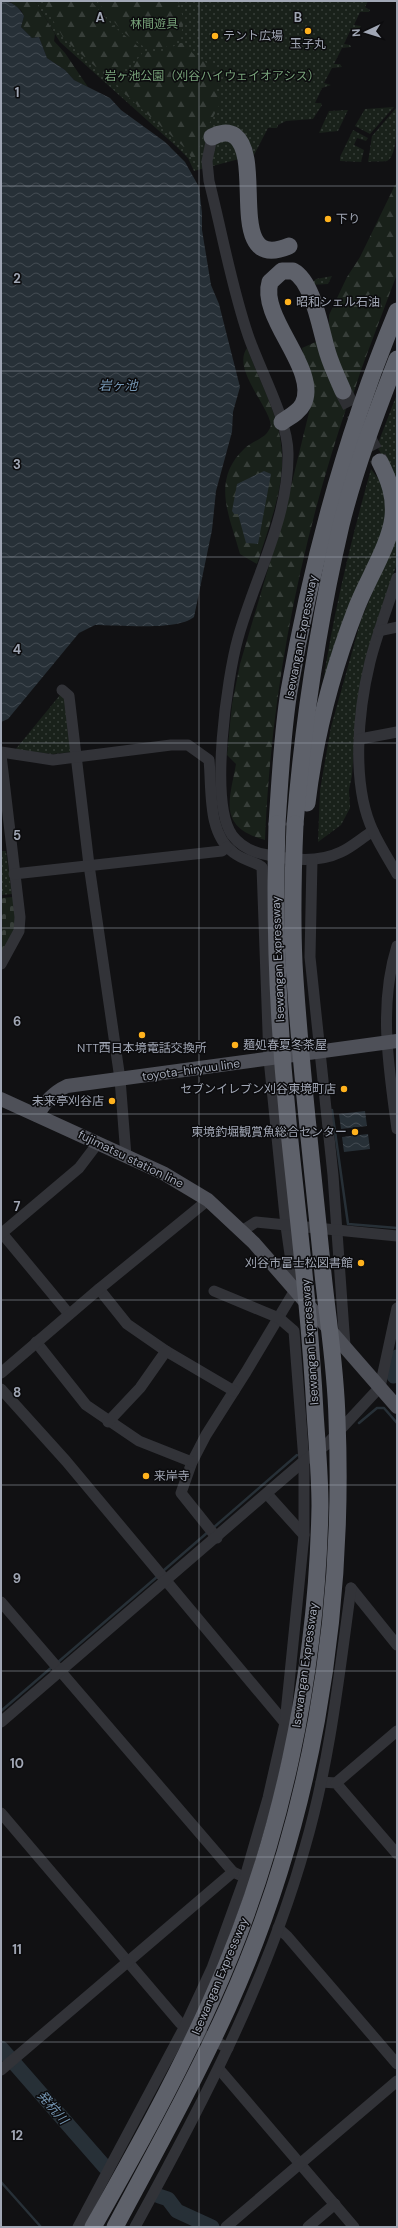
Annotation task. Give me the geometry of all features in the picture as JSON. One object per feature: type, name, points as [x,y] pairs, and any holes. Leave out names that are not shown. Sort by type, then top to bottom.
[{"type":"highway","points":[[212,137],[227,133],[238,138],[242,144],[248,165],[250,231],[258,244],[270,250],[283,243]]},
{"type":"highway","points":[[282,422],[302,405],[306,390],[301,372],[269,301],[270,282],[282,272],[293,271],[302,277],[319,315],[328,353],[343,391]]},
{"type":"highway","points":[[376,361],[397,296]]},
{"type":"highway","name":"Isewangan Expressway","points":[[93,2227],[176,2075],[213,1998],[244,1922],[282,1796],[305,1684],[313,1622],[320,1503],[306,1287],[288,1117],[282,1039],[275,892],[281,758],[289,692],[313,571],[327,514],[344,452],[376,361],[397,310]]},
{"type":"highway","name":"Isewangan Expressway","points":[[115,2227],[192,2083],[229,2005],[260,1927],[284,1857],[300,1799],[323,1684],[336,1568],[339,1503],[337,1416],[300,1048],[294,959],[293,888],[299,826],[300,755],[308,694],[335,553],[360,460],[397,359]]},
{"type":"highway","points":[[299,826],[319,732],[335,672],[356,609],[391,529],[393,497],[388,478],[380,462]]},
{"type":"main road","name":"toyota-hiryuu line","points":[[37,1115],[49,1097],[67,1086],[370,1046],[392,1041]]},
{"type":"main road","points":[[1,1099],[37,1115]]},
{"type":"main road","name":"fujimatsu station line","points":[[37,1115],[163,1173],[208,1200],[242,1231],[345,1346],[397,1407]]},
{"type":"street","points":[[212,137],[207,162],[209,181],[247,332],[282,422],[288,450],[286,478],[273,536],[238,637],[234,655],[222,730],[222,803],[232,835],[245,847],[260,854],[288,859],[312,860],[341,852],[372,831]]},
{"type":"street","points":[[396,585],[379,632],[370,663],[363,705],[360,739],[362,791],[372,831],[396,870]]},
{"type":"street","points":[[379,632],[397,627]]},
{"type":"street","points":[[62,690],[68,696],[120,1079],[126,1156]]},
{"type":"street","points":[[360,739],[397,732]]},
{"type":"street","points":[[1,964],[19,931],[20,917],[1,754],[53,760],[171,744],[188,746],[209,760],[215,824],[220,838],[227,848],[246,860],[262,867],[269,1059],[286,1226],[295,1290],[206,1435],[192,1462],[180,1493],[216,1536]]},
{"type":"street","points":[[14,874],[222,851],[227,848]]},
{"type":"street","points":[[312,860],[310,957],[333,1175],[345,1346]]},
{"type":"street","points":[[397,946],[390,968],[392,1041],[387,1060],[397,1130]]},
{"type":"street","points":[[69,1314],[2,1233],[79,1168],[98,1143]]},
{"type":"street","points":[[1,1373],[69,1314],[208,1200]]},
{"type":"street","points":[[242,1231],[256,1222],[397,1236]]},
{"type":"street","points":[[99,1289],[127,1324],[166,1351],[234,1391]]},
{"type":"street","points":[[78,2227],[185,2026],[212,1968],[245,1877],[268,1798],[285,1723],[304,1535],[304,1461],[294,1331],[279,1318],[214,1291]]},
{"type":"street","points":[[1,1722],[56,1667],[161,1576],[216,1536],[304,1461],[327,1444],[380,1387],[397,1308]]},
{"type":"street","points":[[36,1342],[86,1405],[108,1422],[139,1441],[192,1462]]},
{"type":"street","points":[[108,1422],[140,1388],[166,1351]]},
{"type":"street","points":[[1,1389],[66,1461],[285,1723]]},
{"type":"street","points":[[267,1494],[304,1535]]},
{"type":"street","points":[[135,2227],[219,2069],[248,2007],[291,1896],[306,1846],[321,1782],[340,1681],[351,1588],[397,1645]]},
{"type":"street","points":[[1,1602],[233,1872],[291,1896]]},
{"type":"street","points":[[321,1782],[336,1783],[397,1731]]},
{"type":"street","points":[[336,1783],[397,1854]]},
{"type":"street","points":[[1,1813],[128,1962],[185,2026],[228,2048]]},
{"type":"street","points":[[8,2064],[233,1872]]},
{"type":"street","points":[[278,1928],[287,1936],[397,2064]]},
{"type":"street","points":[[219,2069],[354,2227]]},
{"type":"street","points":[[226,2227],[397,2081]]},
{"type":"street","points":[[308,2227],[335,2204]]},
{"type":"green space","points":[[9,1],[35,1],[55,34],[54,41],[65,53],[88,87],[74,80],[65,70],[47,58],[39,37],[32,38],[21,27],[24,16],[21,10]]},
{"type":"green space","name":"岩ヶ池公園（刈谷ハイウェイオアシス）","points":[[35,1],[368,1],[365,7],[370,10],[369,12],[360,12],[354,25],[361,26],[360,28],[351,29],[344,44],[350,45],[351,47],[342,48],[334,64],[340,64],[342,67],[332,68],[324,83],[331,85],[322,88],[315,103],[321,103],[322,105],[313,119],[286,121],[278,125],[277,128],[268,128],[254,155],[194,171],[188,158],[177,147],[60,42]]},
{"type":"green space","name":"林間遊具","points":[[49,1],[91,1],[112,25],[141,49],[113,82],[64,39],[44,5]]},
{"type":"green space","name":"林間遊具","points":[[97,1],[178,1],[183,22],[180,35],[176,41],[164,48],[157,49],[143,46],[124,32]]},
{"type":"green space","points":[[180,43],[185,43],[197,57],[202,60],[213,66],[225,69],[215,91],[221,101],[201,142],[199,159],[193,160],[185,148],[116,86],[144,51],[160,52]]},
{"type":"green space","points":[[394,107],[370,134],[355,126],[365,109]]},
{"type":"green space","points":[[397,107],[396,137],[391,158],[387,161],[368,162],[372,136]]},
{"type":"green space","points":[[348,110],[338,131],[319,133],[329,111]]},
{"type":"green space","points":[[353,130],[368,138],[366,141],[357,138],[354,145],[364,150],[361,162],[340,161],[340,157]]},
{"type":"green space","points":[[397,181],[397,274],[361,370],[350,404],[348,403],[331,456],[302,564],[281,673],[268,784],[265,840],[250,835],[240,828],[233,820],[230,811],[230,801],[236,764],[227,755],[232,704],[240,664],[285,511],[312,400],[302,348],[320,340],[338,370],[329,327],[329,315],[347,277],[360,257]]},
{"type":"green space","points":[[332,276],[328,284],[310,285],[316,279]]},
{"type":"green space","points":[[247,348],[276,419],[281,443],[282,458],[276,504],[257,564],[240,554],[228,513],[225,486],[228,473],[234,460],[245,448],[264,436],[271,425],[268,416],[247,376],[244,366],[244,356]]},
{"type":"green space","points":[[397,394],[397,490],[395,481],[377,446]]},
{"type":"green space","points":[[371,469],[383,485],[387,523],[318,720],[333,625],[354,531]]},
{"type":"green space","points":[[397,534],[397,563],[367,653],[349,790],[350,808],[341,825],[318,842],[320,790],[331,727],[361,620]]},
{"type":"green space","points":[[60,695],[65,698],[72,752],[53,754],[15,750]]},
{"type":"green space","points":[[1,851],[6,851],[12,894],[1,895]]},
{"type":"green space","points":[[13,897],[17,926],[1,956],[1,898]]},
{"type":"water","name":"岩ヶ池","points":[[1,1],[12,3],[20,10],[24,16],[21,27],[32,38],[39,37],[47,58],[65,70],[74,80],[110,98],[121,110],[165,142],[185,162],[199,187],[202,230],[211,285],[219,304],[240,387],[233,412],[232,432],[216,491],[212,530],[194,617],[186,621],[162,626],[95,625],[79,633],[8,719],[1,722]]},
{"type":"water","points":[[264,471],[271,474],[258,544],[246,543],[238,514],[234,514],[232,511],[237,484]]},
{"type":"water","points":[[365,1111],[367,1126],[341,1129],[339,1114]]},
{"type":"water","points":[[368,1134],[370,1149],[344,1152],[342,1137]]},
{"type":"waterway","points":[[332,1110],[348,1224],[397,1228]]},
{"type":"waterway","points":[[394,1376],[397,1357]]},
{"type":"waterway","points":[[359,1423],[377,1408],[384,1408],[397,1423]]},
{"type":"waterway","points":[[213,1528],[297,1455]]},
{"type":"waterway","points":[[163,1571],[208,1532]]},
{"type":"waterway","points":[[57,1663],[158,1576]]},
{"type":"waterway","points":[[1,1711],[52,1667]]},
{"type":"waterway","name":"発杭川","points":[[1,2048],[105,2167]]},
{"type":"waterway","points":[[1,2182],[41,2227]]},
{"type":"waterway","name":"発杭川","points":[[159,2196],[168,2199],[177,2211],[212,2227]]},
{"type":"tunnel","points":[[343,391],[380,462]]},
{"type":"place","name":"玉子丸","points":[[308,31]]},
{"type":"place","name":"テント広場","points":[[215,36]]},
{"type":"place","name":"下り","points":[[328,219]]},
{"type":"place","name":"昭和シェル石油","points":[[288,302]]},
{"type":"place","name":"NTT西日本境電話交換所","points":[[142,1035]]},
{"type":"place","name":"麺処春夏冬茶屋","points":[[235,1045]]},
{"type":"place","name":"セブンイレブン刈谷東境町店","points":[[344,1089]]},
{"type":"place","name":"未来亭刈谷店","points":[[112,1101]]},
{"type":"place","name":"東境釣堀観賞魚総合センター","points":[[355,1132]]},
{"type":"place","name":"刈谷市富士松図書館","points":[[361,1263]]},
{"type":"place","name":"来岸寺","points":[[146,1476]]}]
